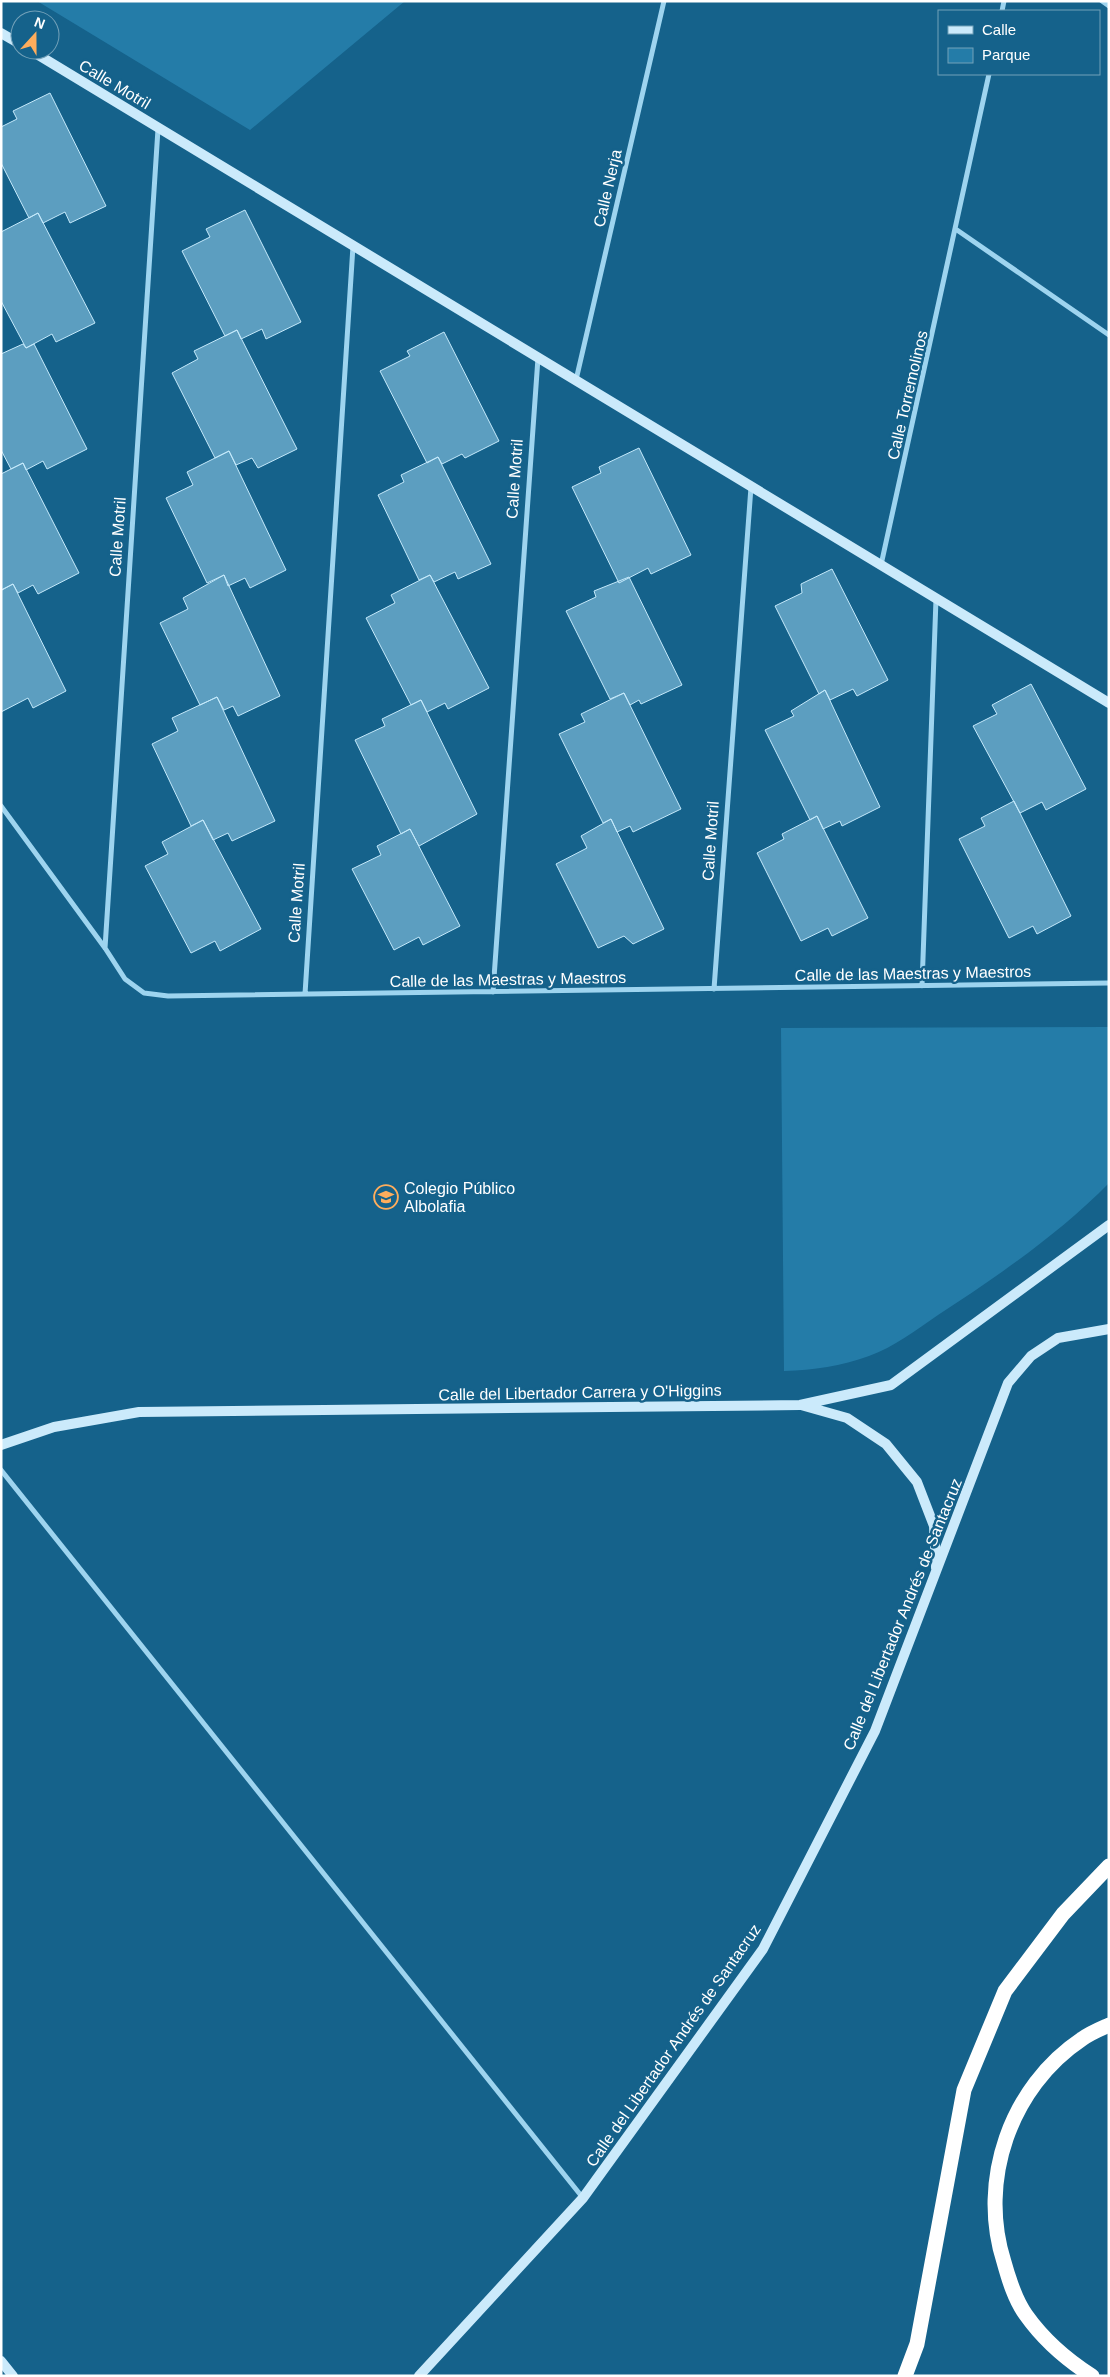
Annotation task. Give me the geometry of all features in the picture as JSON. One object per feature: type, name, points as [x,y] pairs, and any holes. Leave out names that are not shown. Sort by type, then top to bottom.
[{"type":"highway","points":[[905,2376],[917,2344],[964,2090],[1005,1991],[1063,1914],[1109,1866]]},
{"type":"highway","points":[[1092,2376],[1073,2363],[1048,2340],[1025,2314],[1010,2283],[1001,2252],[994,2216],[996,2182],[1002,2148],[1032,2087],[1054,2063],[1082,2039],[1109,2025]]},
{"type":"main road","name":"Calle Motril","points":[[46,60],[1109,703]]},
{"type":"main road","name":"Calle del Libertador Carrera y O'Higgins","points":[[1,1446],[54,1427],[139,1412],[800,1405],[892,1385],[1109,1225]]},
{"type":"main road","name":"Calle del Libertador Andrés de Santacruz","points":[[420,2376],[583,2198],[763,1949],[875,1732],[1008,1383],[1031,1356],[1058,1338],[1109,1329]]},
{"type":"main road","points":[[800,1405],[847,1418],[886,1444],[917,1482],[934,1526],[936,1574]]},
{"type":"main road","points":[[1,2361],[13,2376]]},
{"type":"street","name":"Calle Nerja","points":[[576,381],[664,1]]},
{"type":"street","points":[[1102,1],[1109,6]]},
{"type":"street","name":"Calle Torremolinos","points":[[881,565],[957,230],[989,75]]},
{"type":"street","name":"Calle Motril","points":[[105,948],[158,128]]},
{"type":"street","points":[[957,230],[1109,336]]},
{"type":"street","name":"Calle Motril","points":[[305,994],[353,245]]},
{"type":"street","name":"Calle Motril","points":[[493,992],[538,358]]},
{"type":"street","name":"Calle Motril","points":[[714,989],[751,487]]},
{"type":"street","points":[[922,986],[936,599]]},
{"type":"street","name":"Calle de las Maestras y Maestros","points":[[1,806],[105,948],[125,979],[144,993],[168,996],[1109,983]]},
{"type":"street","points":[[1,1470],[583,2198]]},
{"type":"green space","points":[[37,1],[405,1],[250,130],[60,15],[60,10],[52,10]]},
{"type":"green space","points":[[1109,1027],[1109,1183],[1070,1220],[1027,1254],[896,1343],[869,1356],[838,1365],[784,1371],[781,1028]]},
{"type":"building","points":[[50,93],[106,206],[70,223],[65,212],[43,223],[38,213],[29,218],[1,163],[1,127],[17,119],[13,111]]},
{"type":"building","points":[[245,210],[301,322],[266,339],[262,329],[241,339],[237,330],[225,336],[182,251],[210,237],[206,229]]},
{"type":"building","points":[[38,213],[95,323],[56,342],[52,334],[26,348],[1,301],[1,232]]},
{"type":"building","points":[[237,330],[297,449],[258,468],[252,458],[236,465],[229,451],[215,458],[172,373],[198,359],[194,351]]},
{"type":"building","points":[[444,332],[499,441],[465,458],[462,454],[442,464],[438,457],[427,463],[380,371],[410,356],[407,351]]},
{"type":"building","points":[[23,344],[26,348],[34,344],[87,449],[47,469],[43,461],[26,470],[23,463],[11,469],[1,450],[1,354]]},
{"type":"building","points":[[639,448],[691,555],[651,574],[648,568],[619,583],[572,487],[601,473],[599,467]]},
{"type":"building","points":[[229,451],[286,570],[250,588],[245,578],[228,586],[224,575],[207,583],[166,498],[193,485],[187,472]]},
{"type":"building","points":[[438,457],[491,564],[458,579],[455,572],[434,582],[430,575],[419,580],[378,495],[404,482],[401,475]]},
{"type":"building","points":[[23,463],[79,573],[38,594],[33,585],[18,593],[13,584],[2,590],[1,587],[1,474]]},
{"type":"building","points":[[832,569],[888,680],[857,696],[853,689],[830,700],[825,690],[819,694],[775,606],[802,593],[801,584]]},
{"type":"building","points":[[224,575],[280,696],[238,716],[233,706],[224,710],[217,697],[200,705],[160,623],[188,609],[183,598]]},
{"type":"building","points":[[430,575],[489,688],[448,709],[445,703],[427,712],[421,700],[411,705],[366,618],[395,603],[391,595]]},
{"type":"building","points":[[629,577],[682,685],[641,704],[639,700],[630,705],[624,693],[610,699],[566,611],[596,597],[594,591]]},
{"type":"building","points":[[13,584],[66,691],[33,708],[28,698],[1,712],[1,590]]},
{"type":"building","points":[[1031,684],[1086,789],[1046,810],[1042,802],[1020,813],[973,726],[997,714],[992,705]]},
{"type":"building","points":[[825,690],[880,807],[842,826],[840,821],[823,829],[817,816],[810,820],[765,730],[794,716],[791,711]]},
{"type":"building","points":[[624,693],[681,809],[633,832],[630,826],[617,832],[611,819],[603,823],[559,734],[585,722],[581,714]]},
{"type":"building","points":[[217,697],[275,821],[232,841],[228,833],[213,840],[203,820],[191,826],[152,744],[178,731],[172,718]]},
{"type":"building","points":[[421,700],[477,814],[419,846],[410,829],[401,834],[355,740],[385,726],[382,719]]},
{"type":"building","points":[[1014,801],[1071,916],[1037,934],[1033,926],[1009,938],[959,839],[985,826],[981,818]]},
{"type":"building","points":[[817,816],[868,918],[832,936],[828,928],[801,941],[757,853],[784,839],[782,834]]},
{"type":"building","points":[[611,819],[664,929],[633,944],[624,936],[598,948],[556,864],[587,848],[581,836]]},
{"type":"building","points":[[203,820],[261,929],[220,951],[215,941],[191,953],[145,866],[168,854],[162,842]]},
{"type":"building","points":[[410,829],[460,926],[423,945],[419,937],[394,950],[352,869],[381,855],[377,846]]},
{"type":"place","name":"Colegio Público Albolafia","points":[[386,1197]]}]
